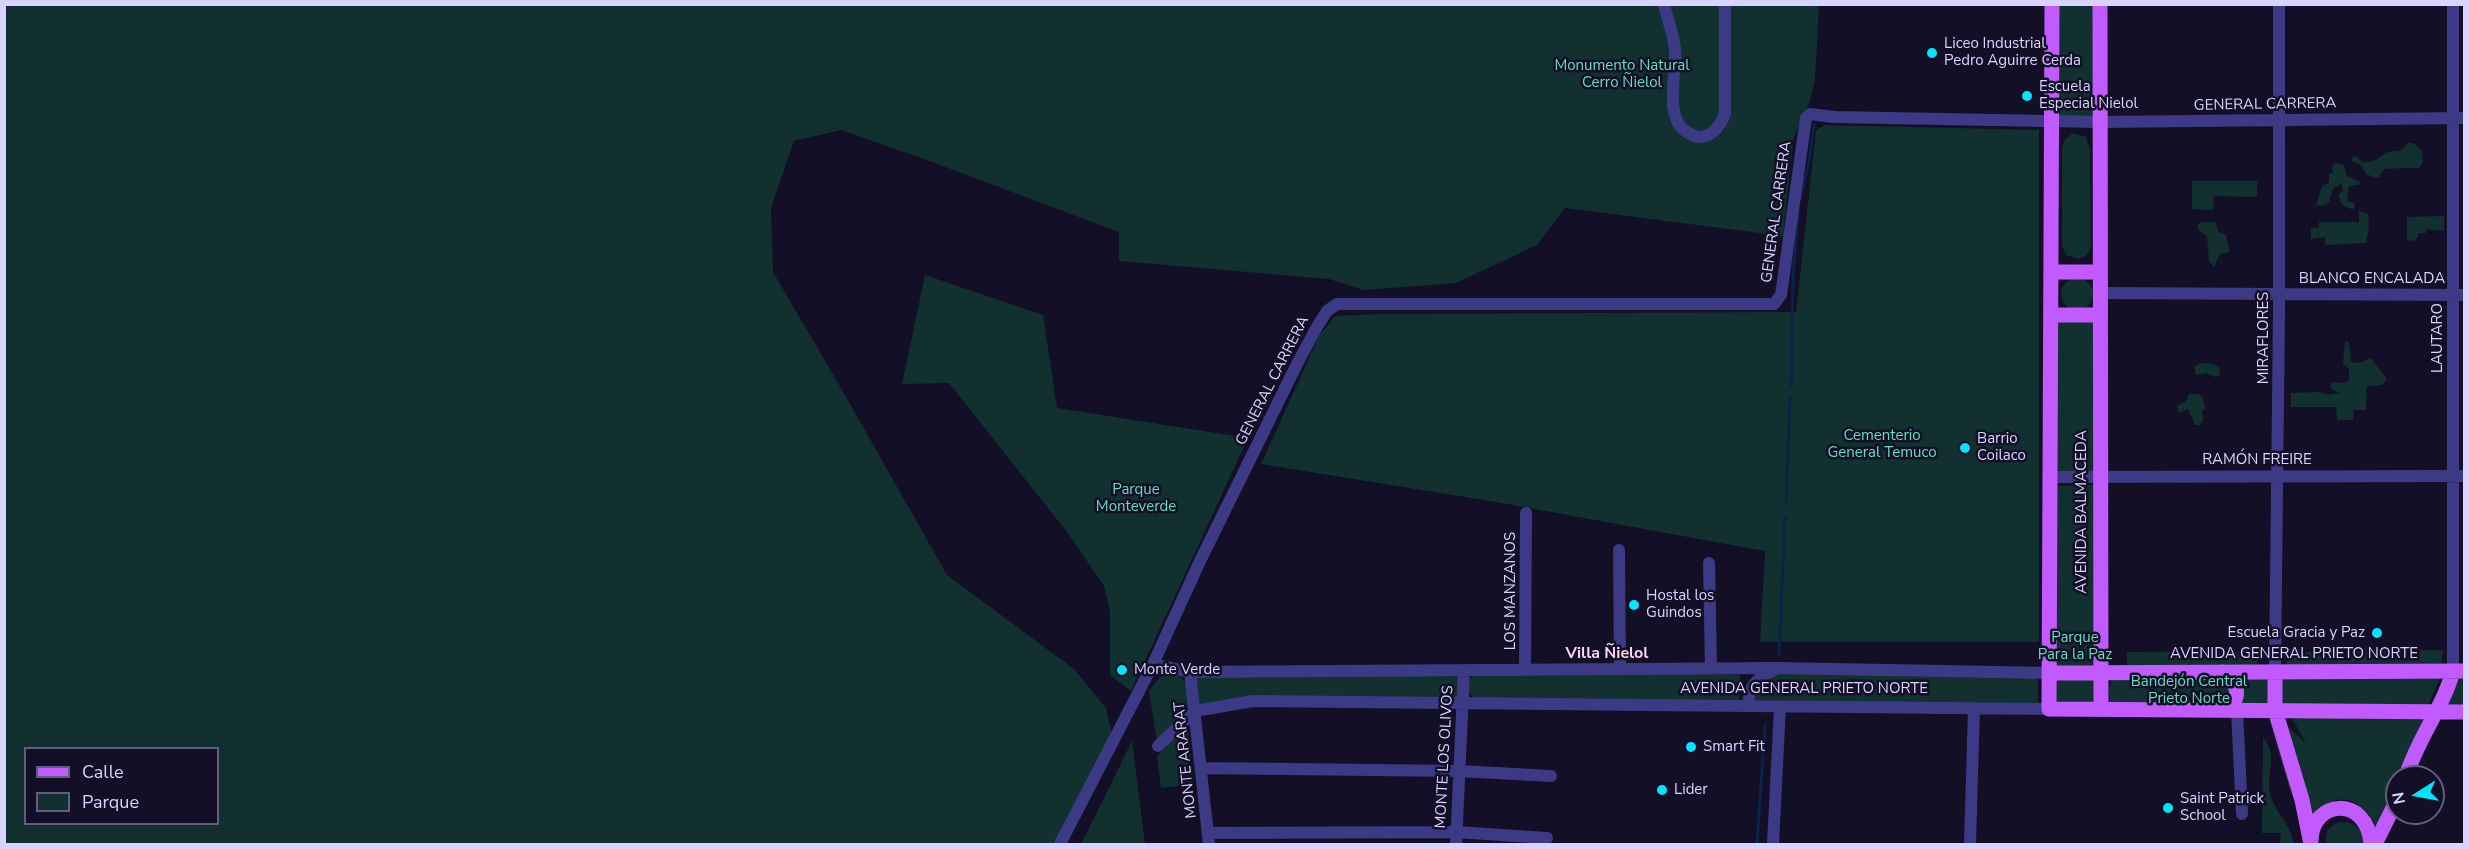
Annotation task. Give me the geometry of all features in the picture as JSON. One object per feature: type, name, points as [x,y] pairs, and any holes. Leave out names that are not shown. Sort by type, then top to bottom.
[{"type":"main road","name":"AVENIDA BALMACEDA","points":[[2049,709],[2052,4]]},
{"type":"main road","name":"AVENIDA BALMACEDA","points":[[2100,4],[2101,709]]},
{"type":"main road","points":[[2052,272],[2099,272]]},
{"type":"main road","points":[[2052,315],[2099,315]]},
{"type":"main road","points":[[2410,765],[2435,711],[2459,671]]},
{"type":"main road","name":"AVENIDA GENERAL PRIETO NORTE","points":[[2050,673],[2459,671]]},
{"type":"main road","points":[[2223,672],[2235,683],[2237,692],[2231,710]]},
{"type":"main road","points":[[2275,672],[2275,710],[2311,844]]},
{"type":"main road","name":"AVENIDA GENERAL PRIETO NORTE","points":[[2049,709],[2464,712]]},
{"type":"main road","points":[[2311,844],[2311,835],[2318,819],[2328,811],[2342,809],[2364,819],[2373,844]]},
{"type":"main road","points":[[2373,844],[2385,822]]},
{"type":"street","points":[[1664,4],[1675,47],[1676,69],[1672,86],[1675,115],[1681,129],[1695,137],[1706,136],[1720,127],[1725,114],[1725,4]]},
{"type":"street","name":"MIRAFLORES","points":[[2275,672],[2278,475],[2279,4]]},
{"type":"street","name":"LAUTARO","points":[[2453,4],[2458,118],[2459,671]]},
{"type":"street","name":"GENERAL CARRERA","points":[[1153,664],[1264,428],[1318,325],[1331,307],[1342,303],[1774,304],[1781,295],[1791,240],[1797,173],[1806,118],[1810,114],[1834,117],[2100,122],[2458,118]]},
{"type":"street","name":"BLANCO ENCALADA","points":[[2099,293],[2459,295]]},
{"type":"street","name":"RAMÓN FREIRE","points":[[2051,477],[2459,476]]},
{"type":"street","name":"LOS MANZANOS","points":[[1525,669],[1526,513]]},
{"type":"street","points":[[1619,550],[1620,668]]},
{"type":"street","points":[[1709,563],[1712,668]]},
{"type":"street","points":[[1060,844],[1153,664]]},
{"type":"street","name":"AVENIDA GENERAL PRIETO NORTE","points":[[1153,664],[1190,672],[1778,668],[2050,673]]},
{"type":"street","points":[[1748,706],[1752,684],[1759,677],[1778,668]]},
{"type":"street","name":"MONTE LOS OLIVOS","points":[[1456,838],[1464,671]]},
{"type":"street","name":"MONTE ARARAT","points":[[1190,672],[1209,839]]},
{"type":"street","name":"AVENIDA GENERAL PRIETO NORTE","points":[[1196,711],[1252,701],[2049,709]]},
{"type":"street","points":[[1773,844],[1779,706]]},
{"type":"street","points":[[1970,844],[1974,708]]},
{"type":"street","points":[[2231,710],[2242,814]]},
{"type":"street","points":[[1158,746],[1196,711]]},
{"type":"street","points":[[1201,768],[1460,771],[1551,776]]},
{"type":"street","points":[[1209,839],[1547,838]]},
{"type":"green space","name":"Monumento Natural Cerro Ñielol","points":[[4,5],[1819,5],[1815,79],[1810,101],[1793,140],[1783,236],[1565,208],[1537,245],[1456,283],[1364,290],[1329,279],[1119,261],[1119,232],[924,159],[841,130],[794,141],[771,208],[773,272],[947,575],[1074,669],[1106,708],[1114,743],[1056,844],[5,844]]},
{"type":"green space","points":[[2058,5],[2097,5],[2095,116],[2058,116]]},
{"type":"green space","name":"Cementerio General Temuco","points":[[1824,125],[2039,130],[2039,642],[1760,642],[1765,551],[1502,503],[1261,464],[1319,336],[1335,316],[1796,312],[1816,131]]},
{"type":"green space","points":[[2073,133],[2086,137],[2090,149],[2091,247],[2087,255],[2078,259],[2066,255],[2062,246],[2062,148],[2065,139]]},
{"type":"green space","points":[[2408,143],[2413,143],[2421,149],[2423,162],[2419,168],[2384,169],[2379,177],[2373,177],[2366,174],[2361,165],[2351,160],[2352,157],[2357,156],[2362,162],[2373,161],[2388,152],[2401,151]]},
{"type":"green space","points":[[2334,163],[2344,165],[2347,176],[2360,182],[2359,185],[2349,186],[2347,201],[2354,203],[2355,208],[2348,208],[2341,202],[2339,194],[2343,191],[2341,183],[2333,189],[2329,202],[2322,206],[2316,205],[2322,186],[2329,182]]},
{"type":"green space","points":[[2192,181],[2257,181],[2257,197],[2214,196],[2213,210],[2192,209]]},
{"type":"green space","points":[[2359,211],[2368,214],[2369,227],[2366,243],[2325,245],[2325,237],[2311,239],[2311,228],[2319,228],[2319,222],[2359,222]]},
{"type":"green space","points":[[2444,216],[2444,231],[2427,229],[2426,233],[2419,233],[2415,241],[2407,240],[2407,217]]},
{"type":"green space","points":[[2215,222],[2219,232],[2226,235],[2230,252],[2220,254],[2214,267],[2209,261],[2207,237],[2198,229],[2198,224]]},
{"type":"green space","name":"Parque Monteverde","points":[[925,275],[1043,315],[1057,408],[1248,438],[1131,691],[1110,675],[1110,611],[1104,586],[1067,532],[949,383],[902,384]]},
{"type":"green space","points":[[2077,278],[2088,283],[2093,294],[2088,305],[2077,310],[2066,305],[2061,294],[2066,283]]},
{"type":"green space","points":[[2055,317],[2098,317],[2098,472],[2052,473]]},
{"type":"green space","points":[[2345,341],[2349,343],[2351,362],[2360,363],[2371,358],[2387,379],[2382,385],[2367,386],[2366,410],[2354,410],[2353,420],[2337,420],[2336,407],[2291,407],[2291,393],[2320,392],[2327,395],[2340,393],[2331,389],[2330,386],[2332,382],[2345,383],[2349,380],[2349,369],[2343,364]]},
{"type":"green space","points":[[2200,363],[2209,363],[2219,367],[2220,376],[2215,377],[2207,373],[2196,375],[2194,367]]},
{"type":"green space","points":[[2189,394],[2198,394],[2203,397],[2205,408],[2202,411],[2203,420],[2200,425],[2195,425],[2188,409],[2179,413],[2177,406],[2186,401]]},
{"type":"green space","name":"Parque Para la Paz","points":[[2094,485],[2098,668],[2054,669],[2056,486]]},
{"type":"green space","points":[[2443,650],[2441,665],[2287,666],[2286,652]]},
{"type":"green space","points":[[2258,651],[2257,667],[2127,668],[2127,652]]},
{"type":"green space","points":[[1604,672],[1740,675],[1739,700],[1475,698],[1468,686],[1476,673]]},
{"type":"green space","points":[[1772,672],[2038,674],[2038,704],[1752,700],[1754,689]]},
{"type":"green space","points":[[1175,674],[1183,680],[1187,687],[1187,709],[1180,720],[1157,742],[1149,691],[1160,677]]},
{"type":"green space","points":[[1461,674],[1461,701],[1198,707],[1194,675]]},
{"type":"green space","name":"Bandejón Central Prieto Norte","points":[[2056,674],[2095,674],[2096,705],[2055,704]]},
{"type":"green space","name":"Bandejón Central Prieto Norte","points":[[2114,674],[2270,675],[2269,705],[2110,703],[2109,688]]},
{"type":"green space","name":"Bandejón Central Prieto Norte","points":[[2282,675],[2441,676],[2428,706],[2282,705]]},
{"type":"green space","points":[[2460,676],[2464,676],[2464,705],[2448,705]]},
{"type":"green space","points":[[2290,715],[2429,716],[2405,765],[2385,765],[2385,815],[2379,831],[2370,816],[2351,801],[2336,800],[2321,808],[2313,817],[2283,722],[2306,743]]},
{"type":"green space","points":[[2268,718],[2290,782],[2292,797]]},
{"type":"green space","points":[[1183,729],[1188,730],[1194,784],[1161,788],[1157,757],[1171,738]]},
{"type":"green space","points":[[2263,737],[2268,745],[2271,759],[2269,788],[2271,797],[2290,830],[2294,844],[2280,844],[2281,833],[2262,833]]},
{"type":"green space","points":[[1132,741],[1145,844],[1081,844]]},
{"type":"green space","points":[[2339,822],[2351,823],[2357,827],[2364,838],[2362,844],[2326,844],[2328,831]]},
{"type":"waterway","points":[[1800,200],[1809,162],[1814,125]]},
{"type":"waterway","points":[[1791,385],[1793,277],[1798,215]]},
{"type":"waterway","points":[[1786,504],[1790,396]]},
{"type":"waterway","points":[[1779,656],[1785,518]]},
{"type":"waterway","points":[[1757,844],[1765,726]]},
{"type":"place","name":"Liceo Industrial Pedro Aguirre Cerda","points":[[1932,53]]},
{"type":"place","name":"Escuela Especial Nielol","points":[[2027,96]]},
{"type":"place","name":"Barrio Coilaco","points":[[1965,448]]},
{"type":"place","name":"Hostal los Guindos","points":[[1634,605]]},
{"type":"place","name":"Escuela Gracia y Paz","points":[[2377,633]]},
{"type":"place","name":"Monte Verde","points":[[1122,670]]},
{"type":"place","name":"Smart Fit","points":[[1691,747]]},
{"type":"place","name":"Lider","points":[[1662,790]]},
{"type":"place","name":"Saint Patrick School","points":[[2168,808]]},
{"type":"district","name":"Villa Ñielol","points":[[1607,654]]}]
